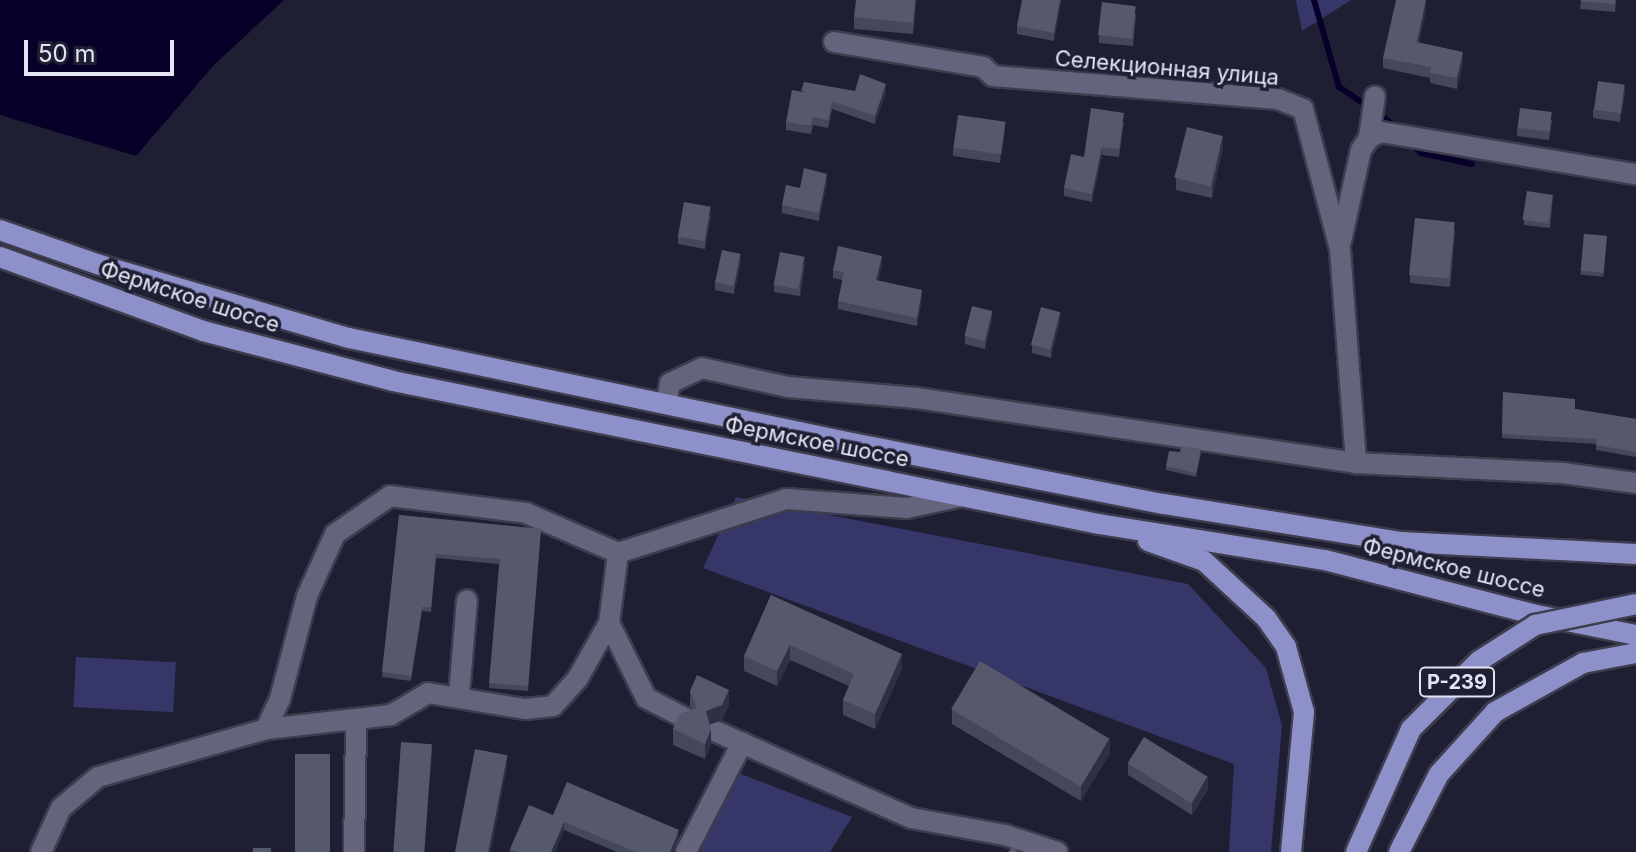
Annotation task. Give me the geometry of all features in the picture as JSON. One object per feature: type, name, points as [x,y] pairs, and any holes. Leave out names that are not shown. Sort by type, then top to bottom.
[{"type":"main road","name":"Фермское шоссе","points":[[0,230],[97,264],[349,338],[666,404],[1315,530],[1401,542],[1636,554]]},
{"type":"main road","name":"Фермское шоссе","points":[[0,257],[203,331],[393,381],[1099,524],[1325,560],[1532,614],[1636,635]]},
{"type":"main road","points":[[1099,524],[1204,561],[1266,618],[1286,647],[1304,712],[1291,852]]},
{"type":"main road","name":"Р-239","points":[[1356,852],[1411,729],[1479,661],[1535,625],[1636,604]]},
{"type":"main road","name":"Р-239","points":[[1399,852],[1439,774],[1495,712],[1583,663],[1636,653]]},
{"type":"street","name":"Селекционная улица","points":[[834,42],[983,67],[993,76],[1291,104],[1303,109],[1313,133],[1340,249]]},
{"type":"street","points":[[1356,463],[1340,249],[1361,150],[1369,138],[1375,96]]},
{"type":"street","points":[[1369,138],[1399,133],[1636,174]]},
{"type":"street","points":[[666,404],[670,383],[702,368],[788,387],[917,398],[1356,463],[1563,473],[1636,483]]},
{"type":"street","points":[[266,729],[280,699],[307,596],[335,534],[390,496],[526,513],[618,553],[786,499],[907,508],[963,496]]},
{"type":"street","points":[[41,852],[61,808],[98,777],[266,729],[391,715],[428,693],[459,695],[525,709],[553,706],[578,678],[609,623],[618,553]]},
{"type":"street","points":[[459,695],[467,600]]},
{"type":"street","points":[[609,623],[646,698],[685,718]]},
{"type":"street","points":[[354,852],[356,720]]},
{"type":"street","points":[[717,732],[911,818],[1005,835],[1057,852]]},
{"type":"street","points":[[686,852],[742,743]]},
{"type":"shaded area","points":[[0,0],[284,0],[214,65],[136,156],[0,115]]},
{"type":"shaded area","points":[[1296,0],[1351,0],[1302,31]]},
{"type":"shaded area","points":[[736,497],[1188,584],[1266,668],[1282,726],[1271,852],[1229,852],[1234,764],[703,568]]},
{"type":"shaded area","points":[[76,657],[176,662],[173,712],[73,707]]},
{"type":"shaded area","points":[[736,772],[852,817],[830,852],[681,852]]},
{"type":"building","points":[[856,0],[915,0],[913,23],[854,17]]},
{"type":"building","points":[[1022,0],[1060,0],[1054,33],[1017,26]]},
{"type":"building","points":[[1396,0],[1426,0],[1417,42],[1463,52],[1457,78],[1430,73],[1431,67],[1383,58]]},
{"type":"building","points":[[1615,0],[1615,4],[1580,1]]},
{"type":"building","points":[[1102,2],[1136,6],[1132,39],[1098,35]]},
{"type":"building","points":[[860,74],[886,84],[875,116],[832,101],[828,120],[813,117],[811,126],[786,122],[792,90],[808,93],[801,91],[804,82],[855,91]]},
{"type":"building","points":[[1598,81],[1625,85],[1621,113],[1594,110]]},
{"type":"building","points":[[1091,108],[1124,113],[1119,149],[1102,147],[1092,194],[1064,188],[1071,154],[1084,157]]},
{"type":"building","points":[[1520,108],[1552,112],[1549,132],[1518,128]]},
{"type":"building","points":[[958,115],[1006,122],[1001,154],[953,148]]},
{"type":"building","points":[[1187,127],[1223,136],[1210,186],[1174,177]]},
{"type":"building","points":[[804,168],[827,174],[819,213],[782,205],[786,185],[800,188]]},
{"type":"building","points":[[1527,191],[1553,195],[1548,224],[1522,220]]},
{"type":"building","points":[[684,202],[711,207],[705,241],[678,236]]},
{"type":"building","points":[[1415,218],[1455,222],[1449,279],[1409,275]]},
{"type":"building","points":[[1584,234],[1607,236],[1604,273],[1581,271]]},
{"type":"building","points":[[838,246],[882,256],[876,280],[922,290],[917,318],[838,301],[844,272],[833,270]]},
{"type":"building","points":[[722,250],[741,254],[734,286],[715,282]]},
{"type":"building","points":[[780,252],[805,257],[798,289],[774,284]]},
{"type":"building","points":[[972,306],[992,311],[985,341],[965,336]]},
{"type":"building","points":[[1041,307],[1060,312],[1050,350],[1031,345]]},
{"type":"building","points":[[1503,392],[1575,399],[1575,409],[1636,419],[1636,452],[1596,445],[1597,439],[1502,434]]},
{"type":"building","points":[[1181,446],[1201,449],[1196,473],[1166,466],[1169,451],[1180,452]]},
{"type":"building","points":[[399,515],[541,529],[528,686],[489,683],[500,559],[436,554],[431,607],[422,607],[411,676],[382,672]]},
{"type":"building","points":[[771,595],[902,654],[875,714],[843,700],[854,674],[790,645],[777,671],[744,656]]},
{"type":"building","points":[[980,661],[1109,739],[1081,787],[951,709]]},
{"type":"building","points":[[697,675],[729,690],[722,705],[706,711],[711,729],[705,744],[673,729],[679,714],[697,708],[690,691]]},
{"type":"building","points":[[1144,737],[1208,777],[1191,803],[1128,763]]},
{"type":"building","points":[[401,742],[432,744],[424,852],[393,852]]},
{"type":"building","points":[[475,749],[507,755],[489,852],[455,852]]},
{"type":"building","points":[[295,754],[330,754],[330,852],[295,852]]},
{"type":"building","points":[[567,782],[679,830],[670,852],[636,852],[564,822],[551,852],[518,852],[510,849],[529,805],[553,815]]},
{"type":"building","points":[[253,848],[271,848],[271,852],[253,852]]},
{"type":"waterway","points":[[1314,0],[1339,87],[1363,103]]},
{"type":"waterway","points":[[1383,117],[1396,127]]},
{"type":"waterway","points":[[1412,144],[1421,153],[1472,164]]}]
